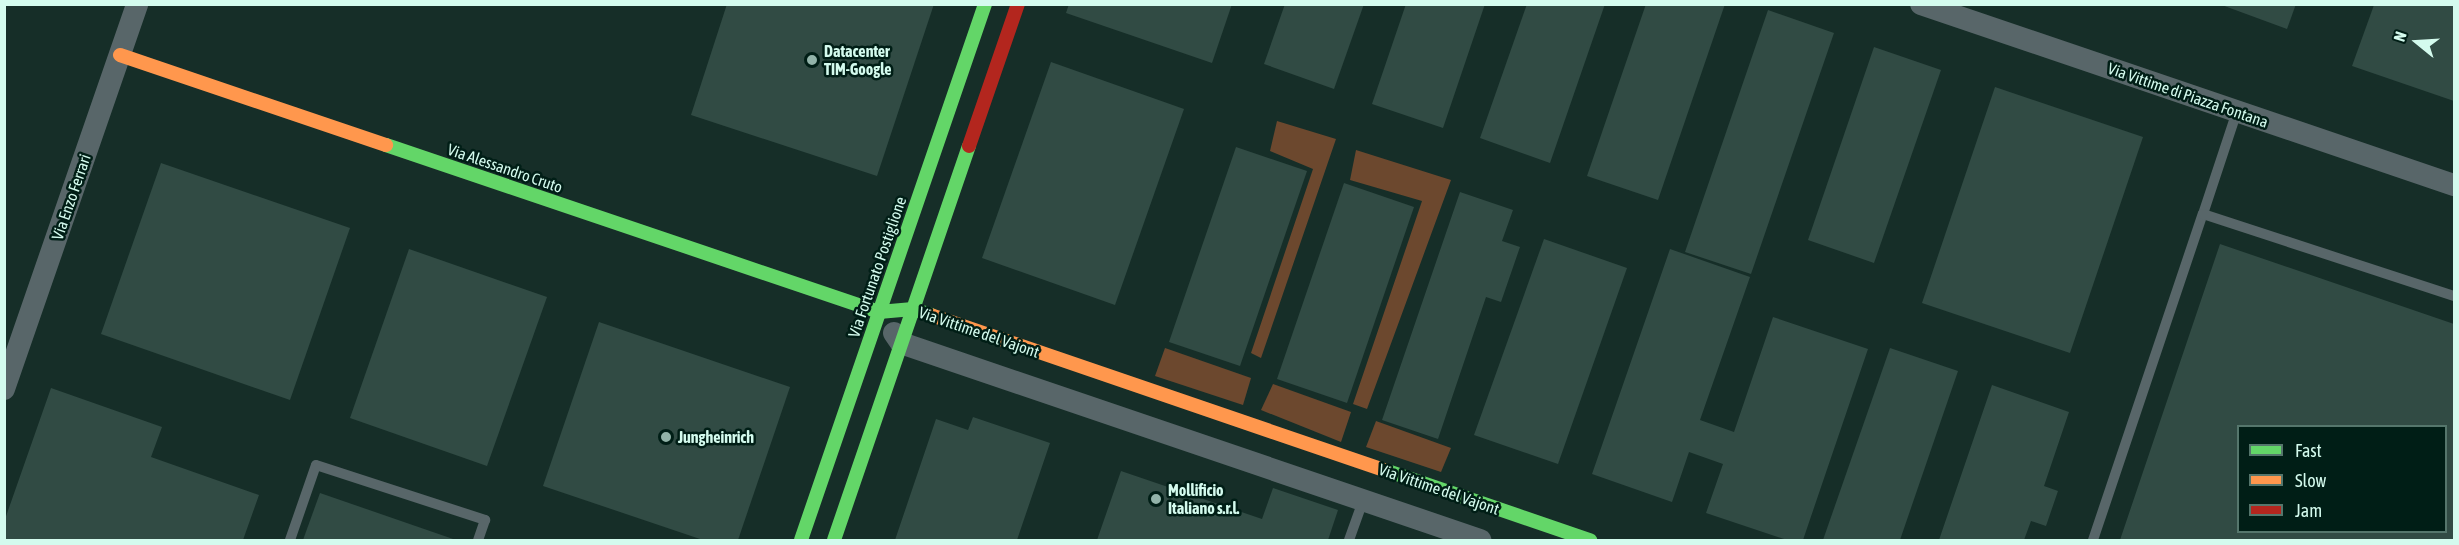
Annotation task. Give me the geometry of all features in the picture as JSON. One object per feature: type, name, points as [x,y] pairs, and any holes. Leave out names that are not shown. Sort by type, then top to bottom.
[{"type":"street","name":"Via Enzo Ferrari","points":[[4,389],[137,4]]},
{"type":"street","name":"Via Fortunato Postiglione","points":[[834,540],[913,309],[989,42],[985,4]]},
{"type":"street","name":"Via Fortunato Postiglione","points":[[801,540],[879,312],[989,42],[1018,4]]},
{"type":"street","name":"Via Vittime di Piazza Fontana","points":[[1921,4],[2454,185]]},
{"type":"street","name":"Via Alessandro Cruto","points":[[120,55],[879,312]]},
{"type":"street","name":"Via Vittime del Vajont","points":[[879,312],[913,309],[1590,540]]},
{"type":"street","points":[[879,312],[901,343],[1480,540]]},
{"type":"street","points":[[1181,439],[1193,405]]},
{"type":"lane","points":[[2093,540],[2237,111]]},
{"type":"lane","points":[[2203,214],[2454,296]]},
{"type":"lane","points":[[290,540],[316,465],[485,520],[478,540]]},
{"type":"lane","points":[[1349,540],[1363,501]]},
{"type":"shaded area","points":[[1277,121],[1336,139],[1261,358],[1251,353],[1313,169],[1270,151]]},
{"type":"shaded area","points":[[1356,150],[1451,180],[1367,409],[1353,404],[1422,201],[1350,180]]},
{"type":"shaded area","points":[[1165,348],[1251,378],[1243,405],[1155,376]]},
{"type":"shaded area","points":[[1273,384],[1351,412],[1341,442],[1261,410]]},
{"type":"shaded area","points":[[1376,421],[1451,448],[1441,472],[1366,447]]},
{"type":"building","name":"Datacenter TIM-Google","points":[[727,4],[934,4],[877,176],[691,115]]},
{"type":"building","points":[[1069,4],[1232,4],[1212,63],[1066,13]]},
{"type":"building","points":[[1285,4],[1364,4],[1334,89],[1264,64]]},
{"type":"building","points":[[1406,4],[1485,4],[1443,128],[1372,104]]},
{"type":"building","points":[[1527,4],[1605,4],[1550,163],[1480,138]]},
{"type":"building","points":[[1646,4],[1725,4],[1658,200],[1587,176]]},
{"type":"building","points":[[2219,4],[2296,4],[2287,29]]},
{"type":"building","points":[[2374,5],[2454,5],[2454,101],[2352,66]]},
{"type":"building","points":[[1768,10],[1834,33],[1751,274],[1685,252]]},
{"type":"building","points":[[1874,47],[1941,70],[1874,263],[1808,240]]},
{"type":"building","points":[[1051,62],[1184,109],[1115,305],[982,258]]},
{"type":"building","points":[[1995,87],[2143,137],[2070,353],[1922,303]]},
{"type":"building","points":[[1236,147],[1307,171],[1240,366],[1169,342]]},
{"type":"building","points":[[161,163],[350,228],[290,400],[101,334]]},
{"type":"building","points":[[1344,183],[1414,207],[1347,403],[1277,379]]},
{"type":"building","points":[[1460,192],[1513,210],[1502,241],[1520,247],[1501,302],[1486,297],[1438,439],[1382,420]]},
{"type":"building","points":[[1544,239],[1627,268],[1558,464],[1474,435]]},
{"type":"building","points":[[2220,244],[2454,324],[2454,540],[2120,540]]},
{"type":"building","points":[[409,249],[547,297],[487,466],[350,418]]},
{"type":"building","points":[[1670,249],[1750,277],[1700,420],[1734,432],[1773,317],[1868,349],[1803,540],[1787,540],[1706,513],[1723,464],[1689,452],[1672,502],[1592,474]]},
{"type":"building","name":"Jungheinrich","points":[[599,322],[790,387],[738,540],[703,540],[543,486]]},
{"type":"building","points":[[1890,348],[1958,371],[1900,540],[1823,540]]},
{"type":"building","points":[[1992,385],[2069,412],[2044,486],[2058,491],[2046,526],[2031,521],[2024,540],[1939,540]]},
{"type":"building","points":[[51,388],[162,427],[151,457],[259,495],[243,540],[4,540],[4,522]]},
{"type":"building","points":[[973,417],[1050,443],[1017,540],[895,540],[936,419],[968,430]]},
{"type":"building","name":"Mollificio Italiano s.r.l.","points":[[1121,471],[1262,519],[1273,488],[1338,510],[1328,540],[1097,540]]},
{"type":"building","points":[[320,493],[456,540],[303,540]]},
{"type":"traffic: fast","points":[[801,540],[985,4]]},
{"type":"traffic: fast","points":[[386,145],[879,312],[913,309],[931,315]]},
{"type":"traffic: fast","points":[[834,540],[969,146]]},
{"type":"traffic: fast","points":[[1385,470],[1590,540]]},
{"type":"traffic: slow","points":[[120,55],[386,145]]},
{"type":"traffic: slow","points":[[931,315],[1385,470]]},
{"type":"traffic: jam","points":[[969,146],[1018,4]]},
{"type":"place","name":"Datacenter TIM-Google","points":[[812,60]]},
{"type":"place","name":"Jungheinrich","points":[[666,437]]},
{"type":"place","name":"Mollificio Italiano s.r.l.","points":[[1156,499]]}]
